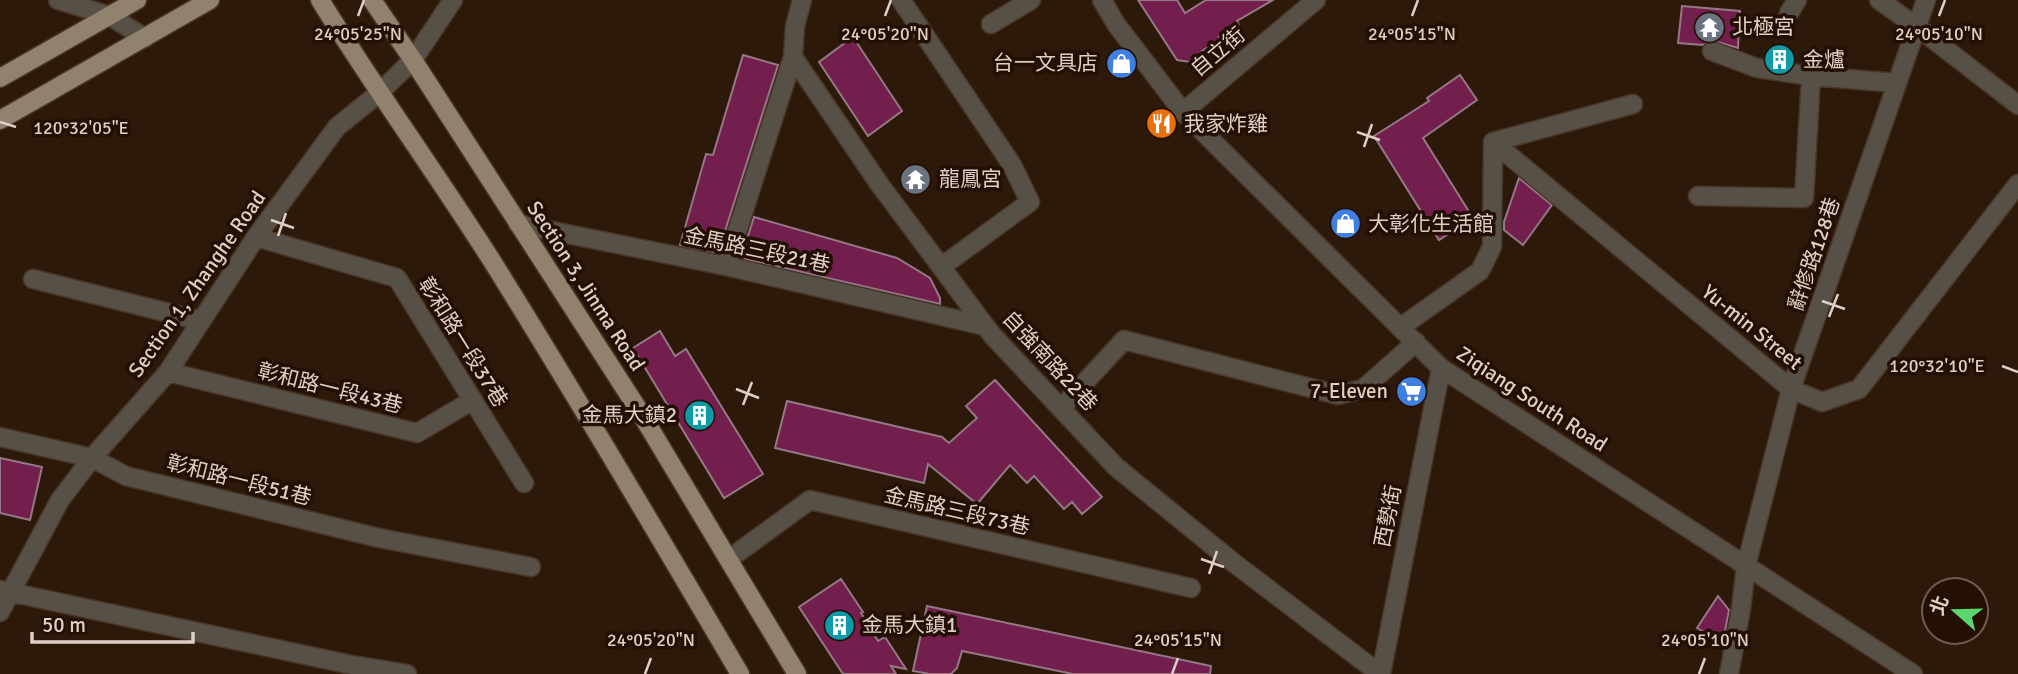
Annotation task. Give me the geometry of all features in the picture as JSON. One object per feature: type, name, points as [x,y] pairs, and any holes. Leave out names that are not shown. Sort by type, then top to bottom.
[{"type":"main road","points":[[0,78],[137,0]]},
{"type":"main road","points":[[0,120],[210,0]]},
{"type":"main road","points":[[320,0],[490,259],[618,467],[740,674]]},
{"type":"main road","name":"Section 3, Jinma Road","points":[[372,0],[640,412],[797,674]]},
{"type":"street","points":[[58,0],[110,16],[145,38]]},
{"type":"street","name":"Section 1, Zhanghe Road","points":[[0,612],[5,591],[60,500],[92,458],[168,372],[256,237],[337,127],[379,93],[413,60],[453,0]]},
{"type":"street","points":[[726,266],[793,57],[795,26],[802,0]]},
{"type":"street","points":[[901,0],[1012,165],[1030,202],[941,267]]},
{"type":"street","points":[[991,24],[1031,0]]},
{"type":"street","name":"Ziqiang South Road","points":[[1101,0],[1182,112],[1441,368],[1913,674]]},
{"type":"street","name":"自立街","points":[[1182,112],[1316,0]]},
{"type":"street","points":[[1879,0],[2018,105]]},
{"type":"street","name":"辭修路128巷","points":[[1729,674],[1746,566],[1791,389],[1926,0]]},
{"type":"street","points":[[1712,51],[1757,68],[1811,76],[1897,83]]},
{"type":"street","name":"自強南路22巷","points":[[793,57],[880,185],[985,326],[1116,467],[1234,563],[1380,674]]},
{"type":"street","points":[[1698,196],[1804,198],[1811,76]]},
{"type":"street","points":[[1401,327],[1480,271],[1492,247],[1493,142],[1633,104]]},
{"type":"street","name":"Yu-min Street","points":[[1493,142],[1791,389],[1822,402],[1859,388],[2018,184]]},
{"type":"street","name":"金馬路三段21巷","points":[[518,224],[726,266],[985,326]]},
{"type":"street","name":"彰和路一段37巷","points":[[256,237],[397,278],[524,483]]},
{"type":"street","points":[[33,279],[201,321]]},
{"type":"street","points":[[1061,408],[1124,340],[1338,395],[1363,389],[1416,342]]},
{"type":"street","name":"西勢街","points":[[1380,674],[1441,368]]},
{"type":"street","name":"彰和路一段43巷","points":[[168,372],[417,433],[473,400]]},
{"type":"street","name":"彰和路一段51巷","points":[[0,437],[92,458],[127,476],[379,538],[531,567]]},
{"type":"street","name":"金馬路三段73巷","points":[[729,559],[810,500],[1191,588]]},
{"type":"street","points":[[5,591],[352,665],[407,674]]},
{"type":"building","points":[[1138,0],[1177,0],[1185,13],[1206,0],[1273,0],[1237,21],[1239,25],[1219,37],[1220,40],[1202,51],[1205,53],[1190,62],[1177,60]]},
{"type":"building","name":"北極宮","points":[[1682,6],[1740,11],[1738,48],[1711,40],[1703,45],[1678,43]]},
{"type":"building","points":[[853,37],[902,111],[868,136],[819,62]]},
{"type":"building","points":[[743,55],[778,65],[718,253],[680,245],[706,154],[713,155]]},
{"type":"building","points":[[1460,75],[1477,100],[1423,138],[1473,218],[1439,240],[1374,136],[1429,101],[1427,98]]},
{"type":"building","points":[[1519,178],[1552,205],[1523,245],[1504,230],[1504,222]]},
{"type":"building","points":[[754,217],[897,258],[930,278],[940,298],[940,304],[741,258]]},
{"type":"building","name":"金馬大鎮2","points":[[660,331],[675,356],[686,349],[763,474],[724,498],[633,348]]},
{"type":"building","points":[[995,380],[1102,497],[1082,514],[1072,502],[1064,509],[1034,476],[1027,483],[1010,465],[977,504],[928,464],[924,483],[775,448],[787,401],[942,437],[949,443],[977,418],[966,406]]},
{"type":"building","points":[[0,458],[42,467],[30,520],[0,513]]},
{"type":"building","name":"金馬大鎮1","points":[[841,579],[878,641],[885,637],[906,669],[891,666],[896,674],[843,674],[799,607]]},
{"type":"building","points":[[1718,596],[1729,610],[1721,642],[1697,628]]},
{"type":"building","points":[[927,606],[1211,666],[1210,674],[1073,674],[962,651],[957,668],[951,674],[913,671]]},
{"type":"place","name":"北極宮","points":[[1709,27]]},
{"type":"place","name":"金爐","points":[[1780,60]]},
{"type":"place","name":"台一文具店","points":[[1121,63]]},
{"type":"place","name":"我家炸雞","points":[[1161,124]]},
{"type":"place","name":"龍鳳宮","points":[[916,179]]},
{"type":"place","name":"大彰化生活館","points":[[1345,224]]},
{"type":"place","name":"7-Eleven","points":[[1411,391]]},
{"type":"place","name":"金馬大鎮2","points":[[700,415]]},
{"type":"place","name":"金馬大鎮1","points":[[839,625]]}]
